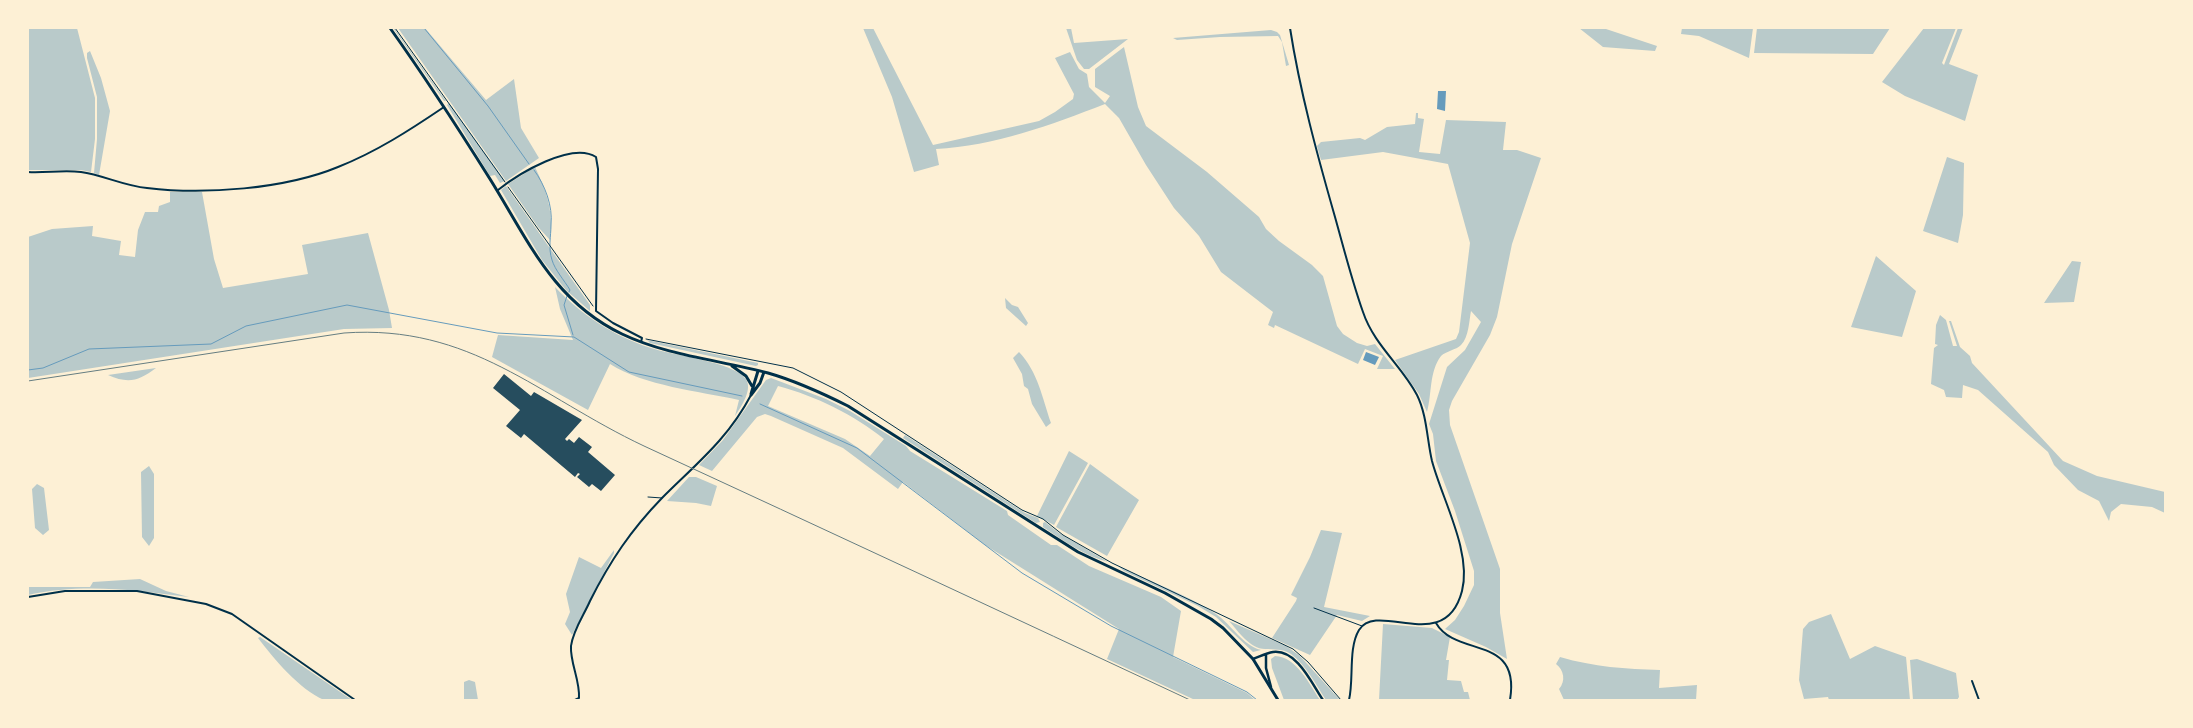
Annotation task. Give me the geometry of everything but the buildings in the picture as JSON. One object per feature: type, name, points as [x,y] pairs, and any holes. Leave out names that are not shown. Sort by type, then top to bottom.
[{"type":"main road","points":[[390,28],[444,107],[546,271],[570,299],[597,320],[640,342],[764,372],[814,390],[848,406],[1078,552],[1193,608],[1223,628],[1253,659],[1278,700]]},
{"type":"main road","points":[[730,364],[746,376],[752,386]]},
{"type":"main road","points":[[751,395],[752,386],[758,371]]},
{"type":"main road","points":[[751,395],[760,383],[764,372]]},
{"type":"street","points":[[1290,28],[1304,102],[1363,313],[1376,339],[1418,398],[1433,463],[1457,536],[1463,568],[1462,592],[1449,616],[1436,623],[1419,624],[1373,621],[1362,626],[1355,640],[1348,700]]},
{"type":"street","points":[[28,172],[79,172],[138,187],[191,190],[266,186],[323,173],[380,148],[444,107]]},
{"type":"street","points":[[497,191],[506,183],[535,165],[552,159],[583,153],[596,158],[598,169],[596,311],[613,323],[642,338],[640,342]]},
{"type":"street","points":[[575,700],[579,698],[580,685],[571,647],[574,632],[613,558],[663,498],[710,452],[731,428],[751,395]]},
{"type":"street","points":[[28,597],[65,591],[137,592],[206,604],[232,614],[355,700]]},
{"type":"street","points":[[1436,623],[1441,631],[1489,651],[1503,662],[1509,674],[1510,700]]},
{"type":"street","points":[[1253,659],[1266,654],[1280,653],[1293,659],[1303,670],[1323,700]]},
{"type":"street","points":[[1266,654],[1266,668],[1271,686]]},
{"type":"street","points":[[1972,681],[1979,700]]},
{"type":"lane","points":[[648,497],[663,498]]},
{"type":"lane","points":[[1314,608],[1362,626]]},
{"type":"path","points":[[396,28],[596,311]]},
{"type":"path","points":[[642,338],[744,360],[786,366],[814,377],[841,392],[1022,510],[1047,522],[1074,542],[1114,564],[1293,649],[1308,662],[1341,700]]},
{"type":"shaded area","points":[[28,28],[77,28],[95,98],[95,139],[91,172],[81,170],[28,170]]},
{"type":"shaded area","points":[[394,28],[446,101],[444,101]]},
{"type":"shaded area","points":[[398,28],[425,28],[486,100],[514,79],[521,128],[539,158],[506,181]]},
{"type":"shaded area","points":[[863,28],[873,28],[933,145],[1039,121],[1055,112],[1073,99],[1074,94],[1055,58],[1070,52],[1079,69],[1087,74],[1089,87],[1105,103],[1110,96],[1095,87],[1095,69],[1124,47],[1138,107],[1146,126],[1207,172],[1259,217],[1266,229],[1279,241],[1312,265],[1323,276],[1337,326],[1343,334],[1357,343],[1367,346],[1375,344],[1395,369],[1377,369],[1383,356],[1365,349],[1358,364],[1275,325],[1274,328],[1268,325],[1273,312],[1221,272],[1199,236],[1174,208],[1119,118],[1105,104],[1043,127],[1001,139],[979,144],[936,149],[939,165],[914,172],[892,97]]},
{"type":"shaded area","points":[[1066,28],[1071,28],[1074,43],[1128,39],[1089,69],[1084,69],[1077,60]]},
{"type":"shaded area","points":[[1579,28],[1603,28],[1657,46],[1655,51],[1603,47]]},
{"type":"shaded area","points":[[1682,28],[1753,28],[1749,58],[1699,36],[1681,34]]},
{"type":"shaded area","points":[[1757,28],[1890,28],[1873,54],[1754,53]]},
{"type":"shaded area","points":[[1924,28],[1956,28],[1942,63],[1944,65],[1958,28],[1963,28],[1949,64],[1978,75],[1965,121],[1905,96],[1882,82]]},
{"type":"shaded area","points":[[1271,30],[1280,35],[1289,65],[1286,66],[1282,42],[1278,36],[1177,40],[1173,38]]},
{"type":"shaded area","points":[[90,51],[101,78],[110,111],[99,175],[94,173],[97,139],[97,97],[87,58],[87,53]]},
{"type":"shaded area","points":[[449,103],[505,181],[500,183],[495,175],[490,176],[447,105]]},
{"type":"shaded area","points":[[1416,113],[1418,113],[1418,118],[1424,119],[1419,152],[1440,154],[1446,120],[1506,122],[1503,150],[1517,150],[1541,158],[1512,244],[1497,317],[1490,335],[1452,401],[1449,410],[1450,425],[1500,569],[1500,613],[1507,659],[1486,647],[1445,629],[1455,620],[1464,606],[1474,585],[1474,571],[1455,511],[1436,461],[1433,434],[1429,424],[1447,367],[1465,350],[1481,322],[1471,311],[1464,342],[1459,347],[1443,354],[1437,362],[1434,369],[1427,412],[1419,394],[1395,360],[1456,339],[1459,332],[1470,243],[1448,164],[1383,152],[1321,160],[1317,146],[1321,142],[1360,138],[1365,140],[1387,127],[1415,124]]},
{"type":"shaded area","points":[[1947,157],[1964,163],[1963,215],[1958,243],[1923,231]]},
{"type":"shaded area","points":[[535,167],[543,185],[550,212],[550,240],[538,227],[508,184]]},
{"type":"shaded area","points":[[506,186],[590,305],[590,311],[566,290],[542,260],[501,190]]},
{"type":"shaded area","points":[[170,192],[202,192],[214,259],[223,288],[308,274],[302,245],[368,233],[389,310],[392,328],[344,329],[28,378],[28,237],[52,229],[93,226],[92,236],[121,241],[119,255],[135,257],[138,230],[145,212],[158,212],[159,206],[170,202]]},
{"type":"shaded area","points":[[1876,256],[1916,291],[1902,337],[1851,327]]},
{"type":"shaded area","points":[[2072,261],[2081,262],[2074,302],[2044,303]]},
{"type":"shaded area","points":[[555,287],[576,307],[611,331],[660,351],[715,363],[738,372],[745,378],[748,387],[746,397],[735,416],[739,400],[655,383],[639,378],[610,364],[588,410],[492,357],[498,335],[573,340],[560,309]]},
{"type":"shaded area","points":[[1005,298],[1012,305],[1018,307],[1028,323],[1026,326],[1006,308]]},
{"type":"shaded area","points":[[1940,315],[1946,320],[1953,346],[1957,346],[1949,321],[1951,321],[1960,347],[1970,356],[1972,363],[2063,461],[2097,476],[2165,492],[2165,513],[2152,507],[2121,504],[2111,512],[2109,521],[2099,501],[2078,490],[2054,465],[2048,452],[1978,390],[1963,385],[1962,398],[1946,397],[1944,390],[1931,384],[1934,348],[1938,345],[1935,344],[1936,325]]},
{"type":"shaded area","points":[[647,340],[758,363],[758,365],[650,343]]},
{"type":"shaded area","points":[[1019,352],[1031,368],[1039,385],[1051,423],[1046,427],[1032,404],[1028,389],[1024,386],[1022,374],[1013,358]]},
{"type":"shaded area","points":[[156,368],[144,376],[133,380],[122,380],[108,375]]},
{"type":"shaded area","points":[[771,378],[826,399],[850,411],[906,446],[910,451],[1007,511],[1008,515],[1051,545],[1057,545],[1089,566],[1161,597],[1181,611],[1173,657],[1247,693],[1255,700],[1195,700],[1107,659],[1119,629],[985,545],[903,482],[898,489],[843,448],[771,416],[765,414],[757,417],[712,471],[699,465],[723,440],[766,380]],"holes":[[[778,386],[834,407],[884,439],[870,456],[845,439],[768,406]]]},
{"type":"shaded area","points":[[905,435],[1025,513],[1038,518],[1040,522],[1036,523],[903,438]]},
{"type":"shaded area","points":[[1069,451],[1088,463],[1054,525],[1037,516]]},
{"type":"shaded area","points":[[1090,464],[1139,500],[1107,556],[1056,527]]},
{"type":"shaded area","points":[[149,466],[154,474],[154,538],[149,546],[142,537],[141,472]]},
{"type":"shaded area","points":[[689,477],[696,477],[717,486],[711,506],[667,501]]},
{"type":"shaded area","points":[[37,484],[44,488],[49,530],[43,535],[35,528],[32,489]]},
{"type":"shaded area","points":[[1045,522],[1059,533],[1108,562],[1091,556],[1067,543],[1043,527]]},
{"type":"shaded area","points":[[1321,530],[1342,533],[1324,607],[1370,616],[1362,621],[1337,615],[1310,655],[1272,638],[1296,601],[1297,598],[1291,595]]},
{"type":"shaded area","points":[[614,550],[572,635],[565,624],[570,612],[566,594],[579,557],[601,568]]},
{"type":"shaded area","points":[[1118,566],[1181,594],[1205,607],[1222,618],[1248,644],[1261,650],[1253,652],[1216,617],[1198,606],[1124,571]]},
{"type":"shaded area","points":[[140,579],[166,591],[189,597],[108,589],[68,589],[28,595],[28,587],[90,587],[93,582]]},
{"type":"shaded area","points":[[1831,614],[1850,659],[1875,646],[1906,657],[1910,700],[1829,700],[1828,697],[1804,699],[1799,680],[1803,629],[1809,622]]},
{"type":"shaded area","points":[[1229,621],[1286,646],[1300,656],[1340,700],[1326,700],[1306,669],[1291,654],[1281,650],[1254,646]]},
{"type":"shaded area","points":[[1383,624],[1432,628],[1450,637],[1446,660],[1449,660],[1447,680],[1461,681],[1464,692],[1468,692],[1470,700],[1379,700]]},
{"type":"shaded area","points":[[260,637],[352,700],[324,700],[305,689],[279,664],[258,638]]},
{"type":"shaded area","points":[[1275,656],[1290,661],[1296,666],[1320,700],[1284,700],[1272,668],[1271,659]]},
{"type":"shaded area","points":[[1560,657],[1610,667],[1660,670],[1659,688],[1697,685],[1696,700],[1564,700],[1559,689],[1563,683],[1563,676],[1561,669],[1556,664]]},
{"type":"shaded area","points":[[1917,659],[1956,673],[1959,697],[1957,700],[1913,700],[1910,660]]},
{"type":"shaded area","points":[[469,680],[475,682],[478,700],[464,700],[464,682]]},
{"type":"water","points":[[1438,91],[1446,91],[1445,111],[1437,109]]},
{"type":"water","points":[[1366,352],[1379,357],[1375,365],[1363,360]]},
{"type":"waterway","points":[[424,28],[488,106],[529,164]]},
{"type":"waterway","points":[[534,170],[545,189],[551,210],[550,247],[553,264],[570,290],[569,292]]},
{"type":"waterway","points":[[567,296],[564,305],[573,335]]},
{"type":"waterway","points":[[28,370],[43,368],[89,349],[211,344],[246,326],[347,305],[497,333],[574,337],[629,372],[742,396]]},
{"type":"waterway","points":[[760,404],[857,448],[1022,573],[1111,626],[1247,692],[1257,700]]},
{"type":"railway","points":[[28,381],[344,333],[389,333],[430,340],[467,352],[502,367],[644,446],[1190,700]]}]
